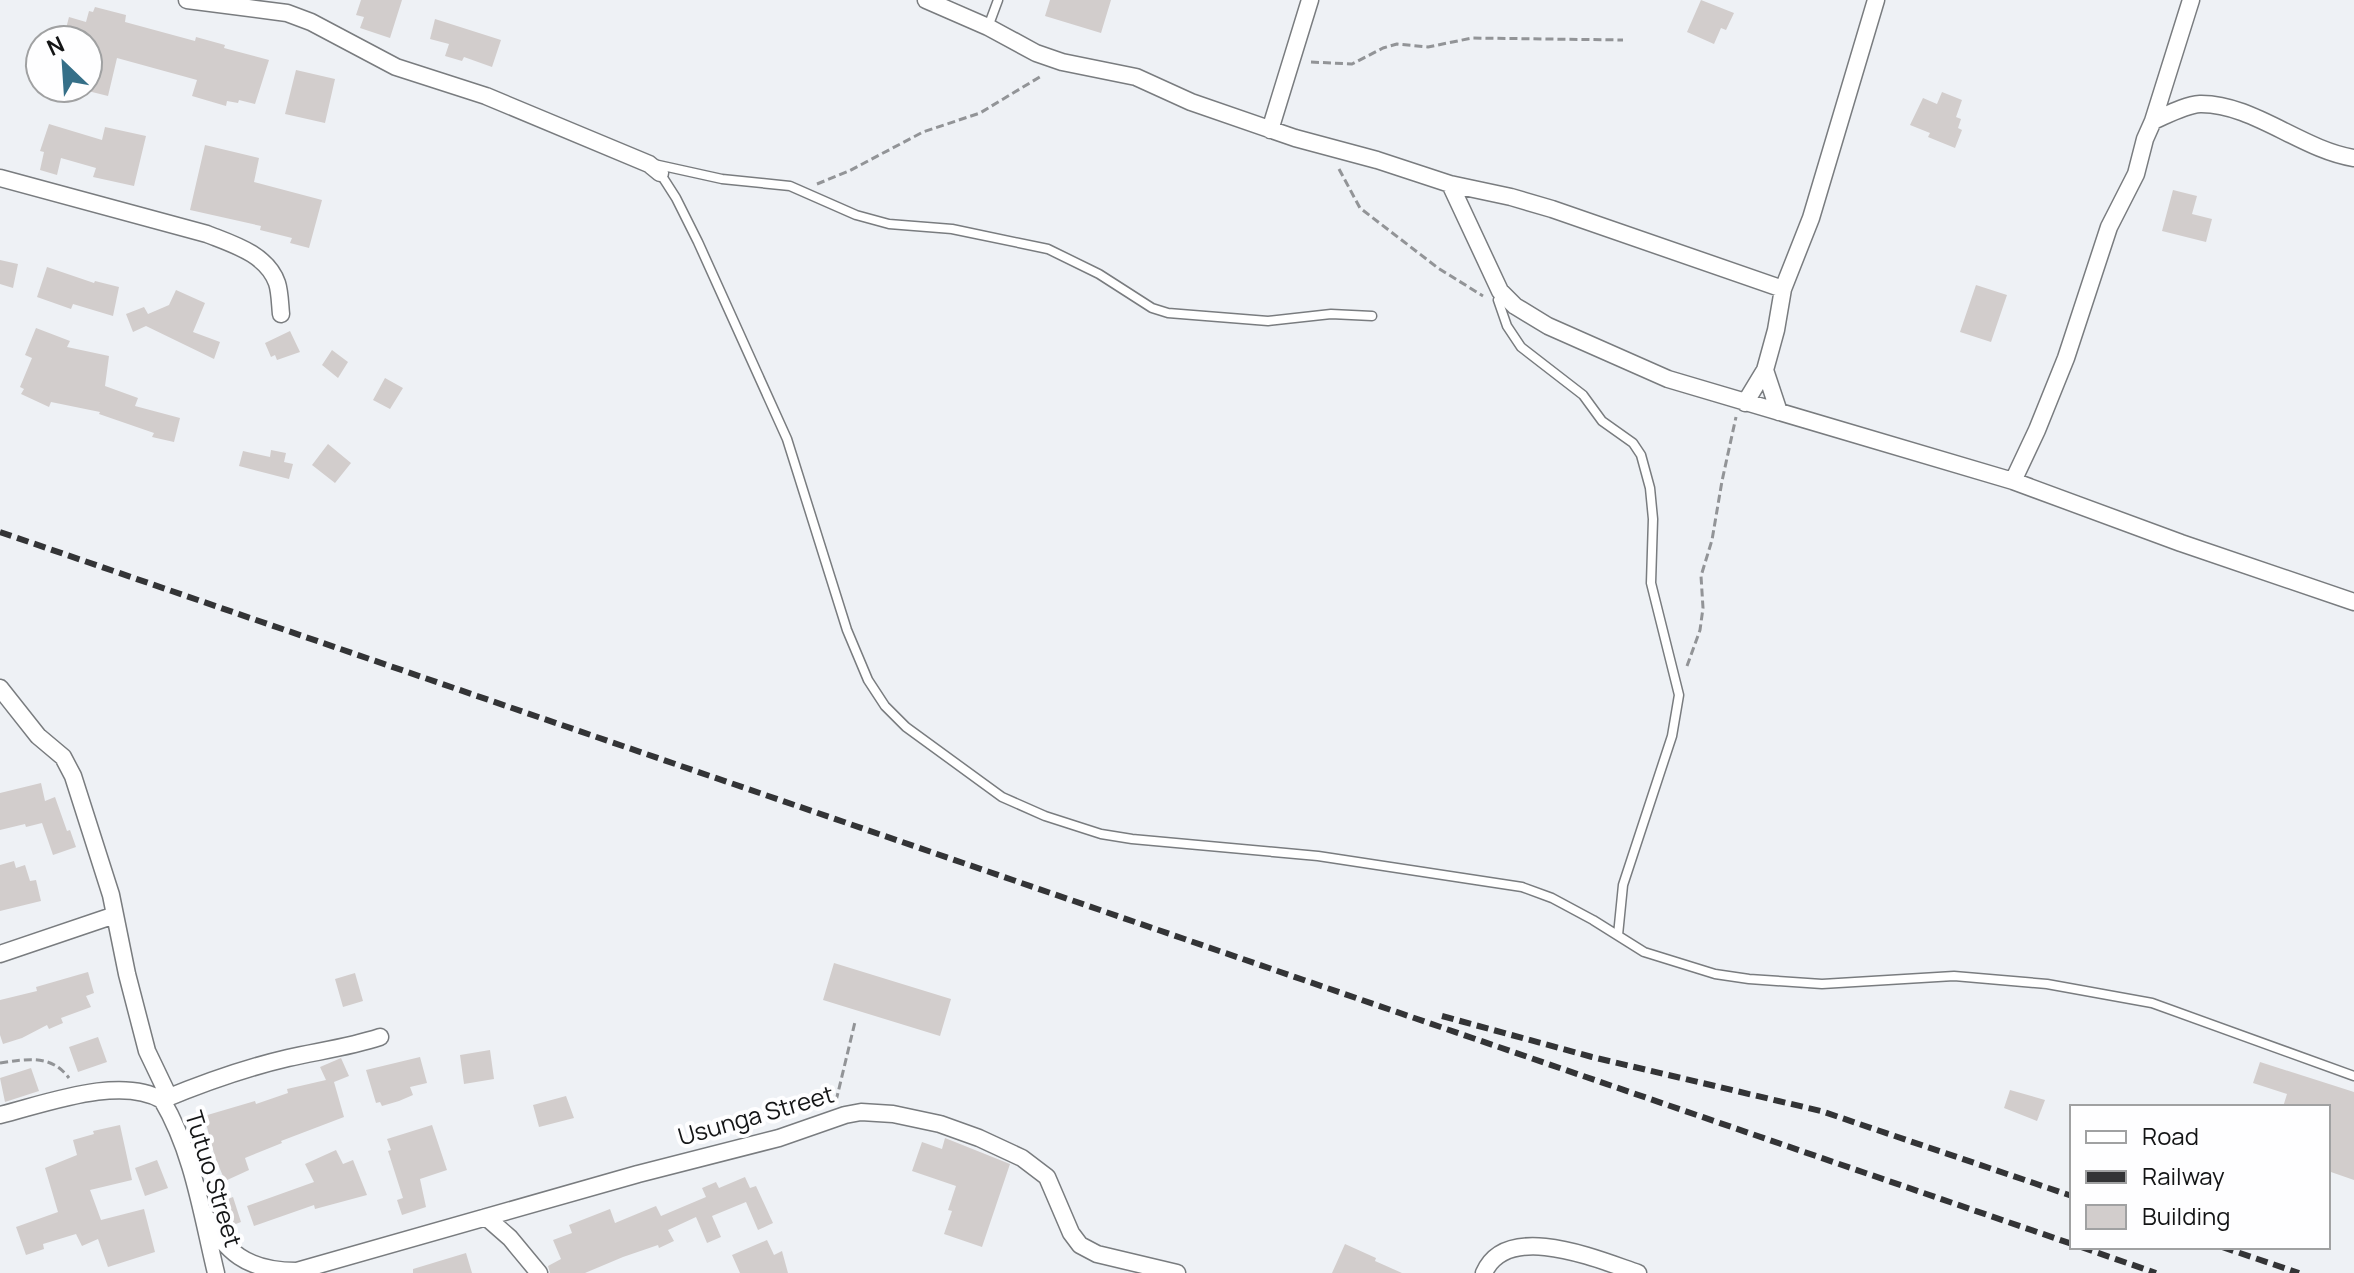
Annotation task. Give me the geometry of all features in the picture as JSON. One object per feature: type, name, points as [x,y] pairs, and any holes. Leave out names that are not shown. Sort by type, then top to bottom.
[{"type":"street","points":[[187,0],[287,13],[311,22],[396,67],[486,96],[654,168]]},
{"type":"street","points":[[926,0],[988,27],[1036,53],[1062,62],[1136,77],[1191,102],[1270,130],[1450,184],[1552,209],[1783,289]]},
{"type":"street","points":[[1270,130],[1310,0]]},
{"type":"street","points":[[1743,402],[1765,370],[1783,289],[1811,218],[1876,0]]},
{"type":"street","points":[[2013,481],[2066,358],[2109,227],[2136,174],[2191,0]]},
{"type":"street","points":[[2153,121],[2200,104],[2250,116],[2309,145],[2354,158]]},
{"type":"street","points":[[0,178],[207,234],[235,245],[258,258],[269,269],[277,284],[281,314]]},
{"type":"street","points":[[1450,184],[1500,291],[1515,306],[1548,326],[1668,379],[2013,481],[2354,602]]},
{"type":"street","points":[[1765,370],[1779,412]]},
{"type":"street","name":"Tutuo Street","points":[[0,688],[38,736],[67,764],[115,915],[140,1030],[166,1098],[202,1210],[216,1273]]},
{"type":"street","points":[[0,954],[115,915]]},
{"type":"street","points":[[0,1115],[122,1089],[166,1098],[253,1067],[346,1048],[380,1037]]},
{"type":"street","name":"Usunga Street","points":[[269,1272],[297,1271],[326,1264],[486,1217],[779,1138],[861,1112],[893,1114],[940,1124],[1022,1158],[1047,1177],[1071,1233],[1085,1248],[1112,1258],[1177,1273]]},
{"type":"street","points":[[202,1210],[231,1252],[269,1272]]},
{"type":"street","points":[[486,1217],[510,1238],[539,1273]]},
{"type":"street","points":[[1484,1273],[1500,1252],[1527,1246],[1570,1251],[1638,1273]]},
{"type":"lane","points":[[988,27],[998,0]]},
{"type":"lane","points":[[654,168],[790,186],[873,221],[952,229],[1048,249],[1099,274],[1152,308],[1168,313],[1268,321],[1331,314],[1372,316]]},
{"type":"lane","points":[[654,168],[676,198],[698,242],[787,439],[847,630],[868,680],[885,706],[906,727],[1002,797],[1045,816],[1101,834],[1318,856],[1522,887],[1552,898],[1644,952],[1668,962],[1715,974],[1822,984],[1954,976],[1997,978],[2152,1003],[2354,1076]]},
{"type":"lane","points":[[1498,300],[1507,326],[1521,347],[1583,395],[1602,421],[1633,443],[1641,455],[1652,504],[1651,583],[1679,695],[1672,736],[1623,885],[1618,935]]},
{"type":"path","points":[[1291,66],[1318,61],[1352,64],[1397,44],[1428,47],[1472,38],[1623,40]]},
{"type":"path","points":[[798,190],[849,171],[923,132],[980,113],[1057,68],[1062,62]]},
{"type":"path","points":[[1331,165],[1344,175],[1355,199],[1369,216],[1438,268],[1488,300],[1498,300]]},
{"type":"path","points":[[1677,683],[1697,645],[1703,608],[1701,576],[1712,540],[1732,430],[1743,402]]},
{"type":"path","points":[[829,1120],[855,1022]]},
{"type":"path","points":[[0,1063],[25,1059],[48,1060],[62,1069],[81,1096]]},
{"type":"building","points":[[361,0],[402,0],[390,38],[360,28],[364,17],[356,15]]},
{"type":"building","points":[[1050,0],[1111,0],[1101,33],[1045,16]]},
{"type":"building","points":[[1701,0],[1734,13],[1726,30],[1721,28],[1714,44],[1687,32]]},
{"type":"building","points":[[95,7],[126,15],[125,22],[195,41],[196,37],[269,60],[255,104],[239,100],[238,103],[227,101],[226,106],[192,96],[197,80],[117,58],[108,96],[104,95],[104,24],[67,24],[69,17],[86,22],[89,11],[93,12]]},
{"type":"building","points":[[435,19],[501,40],[492,67],[464,57],[462,61],[445,56],[449,44],[430,39]]},
{"type":"building","points":[[296,70],[335,79],[325,123],[285,114]]},
{"type":"building","points":[[1942,92],[1962,100],[1956,117],[1961,119],[1958,128],[1962,130],[1955,148],[1928,137],[1930,133],[1910,125],[1923,98],[1937,104]]},
{"type":"building","points":[[49,124],[102,140],[105,127],[146,136],[134,186],[93,177],[96,168],[61,158],[57,175],[40,170],[44,152],[40,151]]},
{"type":"building","points":[[205,145],[259,158],[254,182],[322,200],[309,248],[290,243],[292,238],[260,230],[261,226],[190,210]]},
{"type":"building","points":[[2173,190],[2197,196],[2192,214],[2212,219],[2206,242],[2162,231]]},
{"type":"building","points":[[0,260],[18,264],[13,288],[0,284]]},
{"type":"building","points":[[47,267],[94,283],[119,287],[113,316],[73,304],[71,309],[37,297]]},
{"type":"building","points":[[1976,285],[2007,295],[1991,342],[1960,332]]},
{"type":"building","points":[[176,290],[205,303],[193,332],[220,342],[214,359],[146,326],[133,332],[126,314],[144,307],[148,314],[169,305]]},
{"type":"building","points":[[36,328],[70,341],[67,347],[109,356],[105,386],[138,398],[135,406],[180,418],[174,442],[152,437],[154,433],[100,412],[51,402],[49,407],[21,394],[24,389],[20,387],[32,358],[25,355]]},
{"type":"building","points":[[290,331],[300,352],[277,360],[275,355],[271,357],[265,343]]},
{"type":"building","points":[[332,350],[348,362],[338,378],[322,365]]},
{"type":"building","points":[[385,378],[403,388],[390,409],[373,400]]},
{"type":"building","points":[[328,444],[351,463],[335,483],[312,465]]},
{"type":"building","points":[[271,450],[286,453],[284,462],[293,464],[289,479],[239,466],[243,451],[270,457]]},
{"type":"building","points":[[41,783],[45,801],[55,797],[76,847],[53,855],[42,823],[0,830],[0,793]]},
{"type":"building","points":[[14,861],[16,868],[25,865],[30,881],[36,880],[41,901],[0,911],[0,865]]},
{"type":"building","points":[[834,963],[951,999],[940,1036],[823,1000]]},
{"type":"building","points":[[88,972],[94,993],[86,996],[91,1007],[61,1018],[63,1023],[49,1029],[47,1025],[3,1044],[0,1000],[37,991],[36,987]]},
{"type":"building","points":[[355,973],[363,1001],[343,1007],[335,979]]},
{"type":"building","points":[[98,1037],[107,1062],[78,1072],[69,1047]]},
{"type":"building","points":[[490,1050],[494,1079],[464,1084],[460,1055]]},
{"type":"building","points":[[420,1057],[427,1083],[410,1087],[413,1095],[399,1101],[382,1106],[380,1102],[376,1103],[366,1070]]},
{"type":"building","points":[[341,1058],[349,1076],[334,1082],[344,1117],[245,1158],[249,1170],[225,1181],[204,1116],[255,1101],[256,1104],[288,1093],[287,1089],[326,1080],[320,1067]]},
{"type":"building","points":[[2260,1062],[2354,1092],[2354,1180],[2330,1172],[2330,1105],[2284,1105],[2287,1094],[2253,1083]]},
{"type":"building","points":[[31,1068],[39,1091],[5,1102],[0,1078]]},
{"type":"building","points":[[2010,1090],[2045,1100],[2037,1121],[2004,1108]]},
{"type":"building","points":[[566,1096],[574,1118],[539,1127],[533,1105]]},
{"type":"building","points":[[120,1125],[132,1180],[90,1190],[101,1220],[144,1209],[155,1252],[108,1267],[98,1239],[82,1246],[76,1234],[43,1244],[44,1249],[26,1255],[16,1227],[58,1212],[45,1168],[77,1155],[73,1140],[94,1134],[93,1131]]},
{"type":"building","points":[[432,1125],[447,1170],[420,1179],[426,1207],[402,1215],[397,1200],[403,1198],[387,1139]]},
{"type":"building","points":[[945,1138],[1010,1164],[982,1247],[944,1234],[956,1186],[912,1171],[922,1142],[942,1149]]},
{"type":"building","points":[[336,1150],[343,1164],[353,1160],[367,1195],[315,1209],[314,1205],[254,1226],[247,1206],[314,1182],[305,1164]]},
{"type":"building","points":[[157,1160],[168,1188],[145,1196],[135,1168]]},
{"type":"building","points":[[745,1177],[750,1188],[756,1186],[773,1223],[758,1230],[746,1202],[712,1216],[721,1237],[707,1243],[696,1217],[668,1230],[674,1241],[659,1248],[658,1245],[585,1273],[550,1273],[548,1266],[561,1259],[553,1240],[572,1233],[569,1225],[610,1209],[615,1223],[656,1206],[661,1216],[706,1197],[702,1188],[716,1182],[719,1188]]},
{"type":"building","points":[[233,1197],[241,1222],[228,1227],[220,1202]]},
{"type":"building","points":[[767,1240],[774,1255],[782,1251],[788,1273],[740,1273],[732,1255]]},
{"type":"building","points":[[1345,1244],[1376,1258],[1375,1261],[1402,1273],[1332,1273]]},
{"type":"building","points":[[466,1253],[472,1273],[413,1273],[413,1269]]},
{"type":"railway","points":[[0,532],[2070,1243]]},
{"type":"railway","points":[[1442,1016],[1592,1057],[1821,1111],[2070,1195]]},
{"type":"railway","points":[[2087,1249],[2156,1273]]},
{"type":"railway","points":[[2228,1249],[2299,1273]]}]
